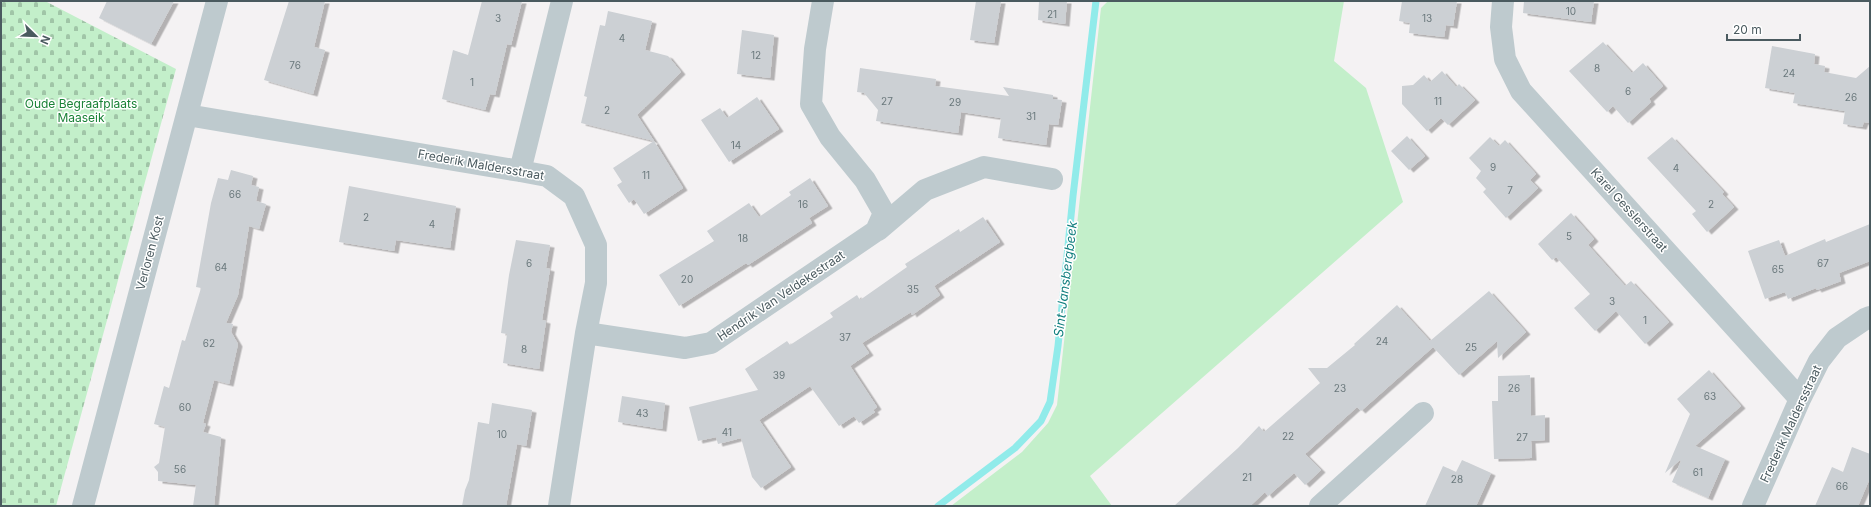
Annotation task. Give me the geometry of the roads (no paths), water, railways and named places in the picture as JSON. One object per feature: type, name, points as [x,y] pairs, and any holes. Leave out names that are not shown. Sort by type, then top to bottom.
[{"type":"street","name":"Verloren Kost","points":[[83,506],[217,1]]},
{"type":"street","points":[[520,171],[562,1]]},
{"type":"street","points":[[823,1],[815,49],[811,104],[830,137],[865,180],[884,213],[876,232]]},
{"type":"street","name":"Karel Gesslerstraat","points":[[1503,1],[1501,27],[1504,59],[1521,91],[1800,399]]},
{"type":"street","name":"Frederik Maldersstraat","points":[[187,115],[547,176],[574,196],[596,245],[596,284],[586,333],[559,506]]},
{"type":"street","name":"Hendrik Van Veldekestraat","points":[[586,333],[686,348],[711,343],[876,232],[925,190],[984,167],[1052,178]]},
{"type":"street","name":"Frederik Maldersstraat","points":[[1753,506],[1800,399],[1820,361],[1837,338],[1864,319],[1870,317]]},
{"type":"street","points":[[1320,506],[1423,413]]},
{"type":"waterway","name":"Sint-Jansbergbeek","points":[[938,506],[1015,448],[1041,421],[1050,402],[1058,346],[1073,196],[1096,1]]},
{"type":"park label","name":"Oude Begraafplaats Maaseik","points":[[81,111]]}]
